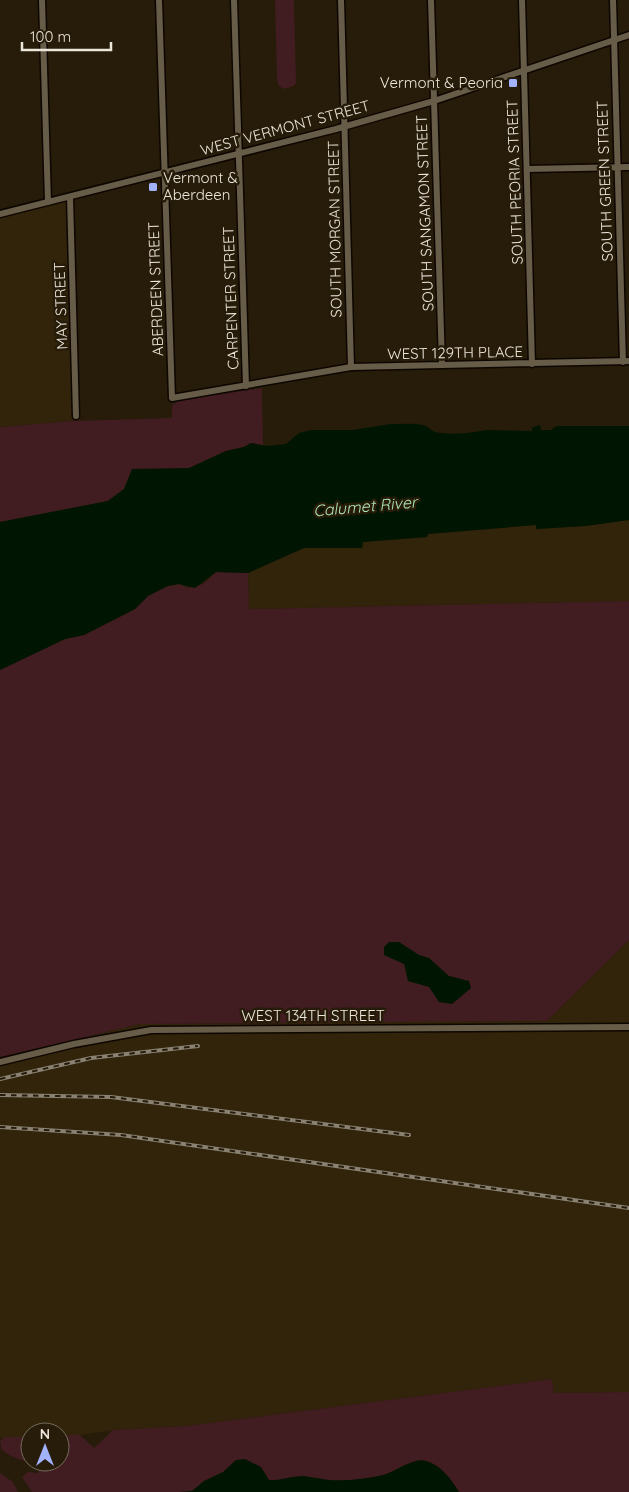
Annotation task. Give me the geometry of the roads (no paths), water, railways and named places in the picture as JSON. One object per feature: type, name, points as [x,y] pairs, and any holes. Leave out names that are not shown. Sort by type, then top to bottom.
[{"type":"street","points":[[42,0],[48,202]]},
{"type":"street","name":"ABERDEEN STREET","points":[[159,0],[172,398]]},
{"type":"street","name":"CARPENTER STREET","points":[[234,0],[246,386]]},
{"type":"street","name":"SOUTH MORGAN STREET","points":[[341,0],[351,367]]},
{"type":"street","name":"SOUTH SANGAMON STREET","points":[[431,0],[442,365]]},
{"type":"street","name":"SOUTH PEORIA STREET","points":[[522,0],[532,364]]},
{"type":"street","name":"SOUTH GREEN STREET","points":[[612,0],[626,361]]},
{"type":"street","name":"WEST VERMONT STREET","points":[[0,214],[239,154],[434,101],[629,35]]},
{"type":"street","points":[[527,169],[629,167]]},
{"type":"street","name":"MAY STREET","points":[[70,197],[76,416]]},
{"type":"street","name":"WEST 129TH PLACE","points":[[172,398],[351,367],[626,361]]},
{"type":"street","name":"WEST 134TH STREET","points":[[0,1062],[74,1044],[151,1030],[629,1027]]},
{"type":"water","name":"Calumet River","points":[[391,424],[419,424],[425,425],[438,433],[452,434],[485,430],[532,431],[532,428],[540,425],[541,430],[552,430],[557,426],[629,426],[629,520],[585,526],[536,529],[536,525],[428,534],[427,537],[363,542],[362,548],[304,548],[248,573],[216,572],[195,588],[179,584],[168,586],[148,596],[135,609],[84,635],[65,639],[0,670],[0,522],[108,501],[124,489],[132,469],[189,468],[226,451],[244,447],[251,443],[266,446],[286,444],[299,433],[311,430],[353,430]]},
{"type":"water","points":[[389,942],[399,942],[419,955],[429,958],[449,976],[469,981],[471,988],[452,1004],[439,1002],[429,987],[408,981],[404,964],[384,955],[384,947]]},
{"type":"water","points":[[245,1459],[261,1467],[269,1480],[303,1476],[329,1480],[363,1479],[388,1473],[404,1465],[421,1460],[441,1469],[459,1492],[179,1492],[192,1491],[204,1481],[223,1472],[236,1460]]},
{"type":"railway","points":[[0,1079],[91,1058],[198,1046]]},
{"type":"railway","points":[[0,1095],[111,1097],[409,1135]]},
{"type":"railway","points":[[0,1127],[121,1135],[629,1208]]},
{"type":"place","name":"Vermont & Peoria","points":[[513,83]]},
{"type":"place","name":"Vermont & Aberdeen","points":[[153,187]]}]
